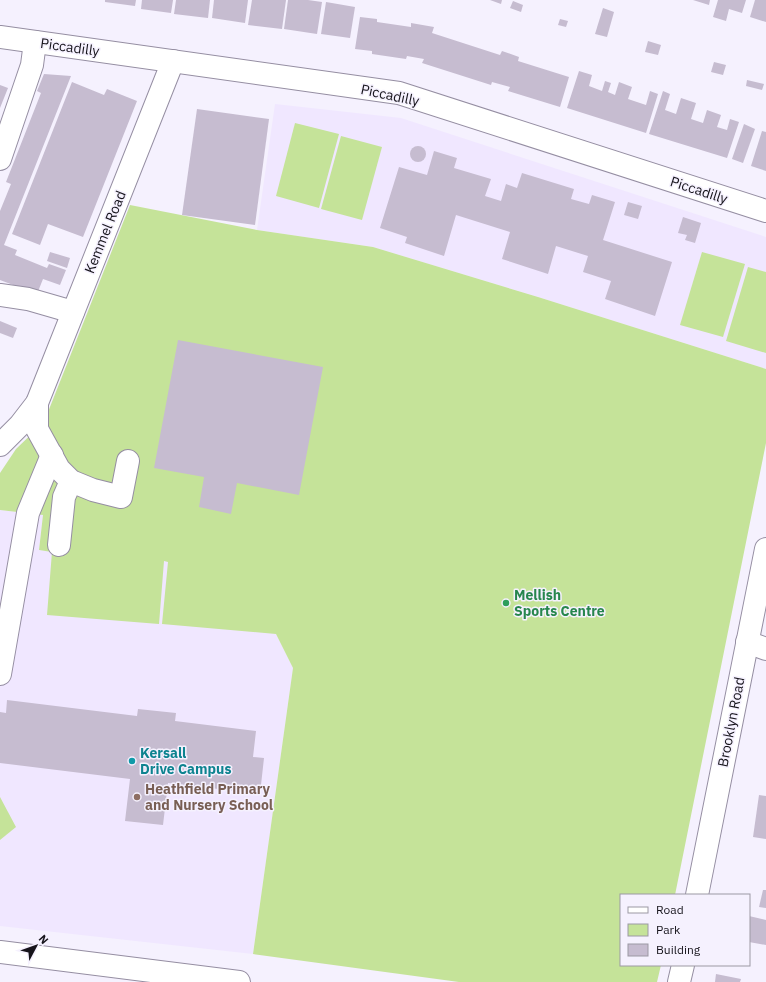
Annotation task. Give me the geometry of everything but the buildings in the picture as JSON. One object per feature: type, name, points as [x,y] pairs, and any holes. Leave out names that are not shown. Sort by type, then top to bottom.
[{"type":"street","name":"Piccadilly","points":[[0,37],[399,93],[766,211]]},
{"type":"street","points":[[0,159],[32,65],[35,42]]},
{"type":"street","name":"Kemmel Road","points":[[37,403],[174,62]]},
{"type":"street","points":[[0,295],[28,299],[73,312]]},
{"type":"street","points":[[0,445],[20,425],[37,403]]},
{"type":"street","points":[[37,403],[37,429],[59,469],[72,481],[93,490],[121,497],[128,462]]},
{"type":"street","points":[[0,674],[28,513],[52,455]]},
{"type":"street","points":[[59,545],[64,497],[72,481]]},
{"type":"street","name":"Brooklyn Road","points":[[697,894],[757,646],[766,550]]},
{"type":"street","points":[[0,952],[206,980],[239,982]]},
{"type":"street","points":[[679,982],[683,966]]},
{"type":"shaded area","points":[[275,104],[401,118],[766,237],[766,369],[373,247],[257,230]]},
{"type":"shaded area","name":"Heathfield Primary and Nursery School","points":[[0,510],[43,515],[39,550],[281,571],[276,634],[293,668],[253,954],[0,926]]},
{"type":"green space","points":[[295,123],[339,134],[319,208],[276,196]]},
{"type":"green space","points":[[341,136],[382,147],[362,220],[321,209]]},
{"type":"green space","name":"Mellish Sports Centre","points":[[130,205],[257,230],[373,247],[766,369],[766,443],[675,894],[620,894],[620,966],[661,966],[657,982],[459,982],[253,954],[293,668],[276,634],[162,624],[168,562],[164,561],[159,624],[47,615],[52,552],[39,550],[43,515],[0,510],[0,473],[16,449],[44,422]]},
{"type":"green space","points":[[702,252],[745,264],[723,337],[680,325]]},
{"type":"green space","points":[[748,267],[766,272],[766,353],[726,341]]},
{"type":"green space","points":[[0,797],[16,827],[0,840]]},
{"type":"place","name":"Mellish Sports Centre","points":[[506,603]]},
{"type":"place","name":"Kersall Drive Campus","points":[[132,761]]},
{"type":"place","name":"Heathfield Primary and Nursery School","points":[[137,797]]}]
